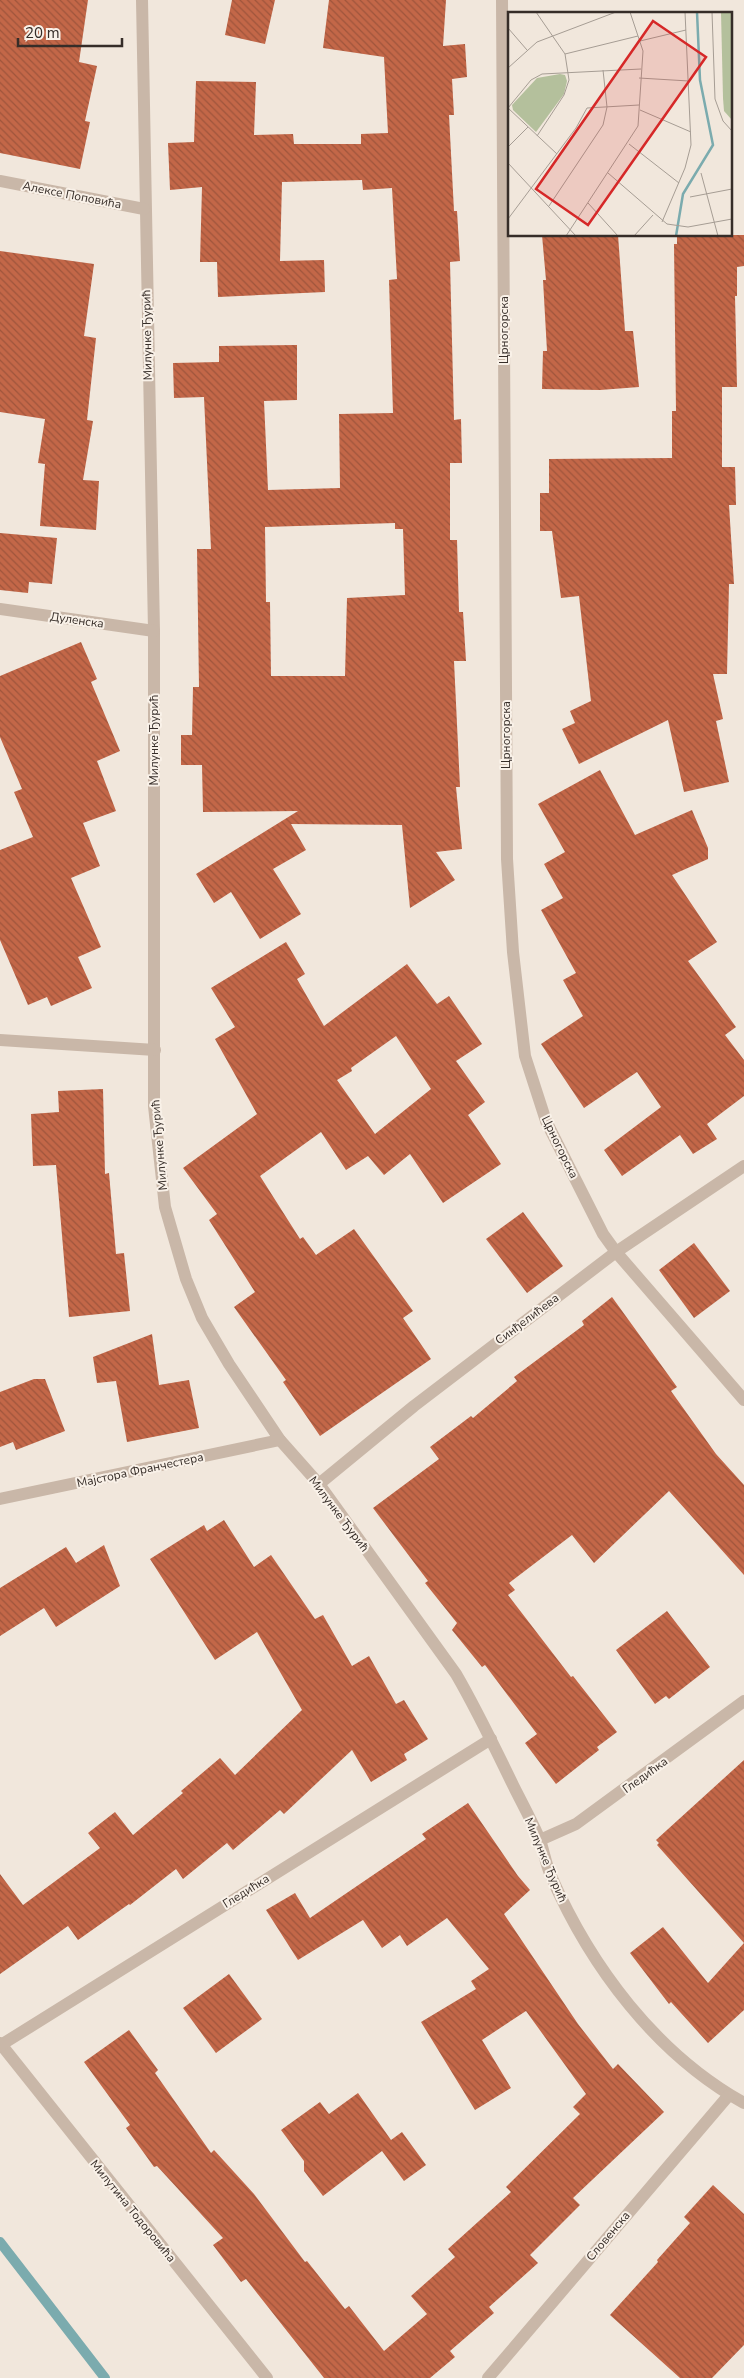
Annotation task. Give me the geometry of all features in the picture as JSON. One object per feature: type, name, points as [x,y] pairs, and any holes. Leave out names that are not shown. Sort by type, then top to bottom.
[{"type":"street","name":"Милунке Ђурић","points":[[142,0],[144,209],[154,631],[154,1106],[158,1160],[165,1207],[186,1279],[202,1318],[228,1364],[280,1440],[319,1484],[456,1674],[491,1739],[540,1840],[550,1874],[578,1929],[627,2001],[645,2025],[663,2044],[729,2095],[744,2103]]},
{"type":"street","name":"Црногорска","points":[[502,0],[507,850],[513,952],[525,1056],[546,1121],[603,1234],[616,1252],[744,1400]]},
{"type":"street","name":"Алексе Поповића","points":[[0,181],[144,209]]},
{"type":"street","name":"Дуленска","points":[[0,609],[154,631]]},
{"type":"street","points":[[0,1040],[155,1050]]},
{"type":"street","name":"Синђелићева","points":[[319,1484],[414,1406],[616,1252],[744,1166]]},
{"type":"street","name":"Мајстора Франчестера","points":[[0,1499],[280,1440]]},
{"type":"street","name":"Гледићка","points":[[540,1840],[576,1824],[744,1701]]},
{"type":"street","name":"Гледићка","points":[[1,2044],[491,1739]]},
{"type":"street","name":"Милутина Тодоровића","points":[[1,2044],[267,2378]]},
{"type":"street","name":"Словенска","points":[[488,2378],[729,2095]]},
{"type":"building","points":[[0,0],[88,0],[79,62],[97,66],[85,121],[90,122],[80,169],[0,153]]},
{"type":"building","points":[[232,0],[275,0],[265,44],[225,35]]},
{"type":"building","points":[[329,0],[446,0],[443,46],[465,44],[467,77],[452,79],[454,115],[449,115],[454,211],[457,211],[460,261],[450,262],[454,420],[461,419],[462,463],[450,463],[450,540],[457,540],[459,612],[463,612],[466,661],[454,661],[460,787],[456,787],[462,849],[436,852],[455,880],[410,908],[402,825],[291,824],[306,850],[273,869],[301,914],[260,939],[231,892],[214,903],[196,874],[298,811],[203,812],[202,765],[181,765],[181,735],[192,735],[193,687],[199,687],[197,549],[211,549],[204,397],[174,398],[173,363],[219,362],[219,346],[297,345],[297,400],[264,401],[268,490],[340,488],[339,414],[393,413],[389,280],[397,279],[392,188],[363,190],[362,180],[282,182],[280,261],[324,260],[325,292],[218,297],[217,262],[200,262],[202,187],[170,190],[168,143],[194,142],[196,81],[256,82],[254,135],[293,134],[294,144],[361,144],[361,134],[388,133],[384,57],[323,48]],"holes":[[[395,523],[395,529],[403,529],[405,595],[347,598],[345,676],[271,676],[270,602],[266,602],[265,527]]]},
{"type":"building","points":[[744,235],[744,266],[737,267],[737,296],[735,296],[737,387],[722,387],[722,467],[735,467],[736,505],[729,505],[734,584],[729,584],[727,674],[713,674],[723,719],[716,721],[729,782],[684,792],[668,720],[579,764],[562,729],[575,723],[570,711],[591,701],[579,596],[561,598],[552,531],[540,531],[540,493],[549,493],[549,459],[672,458],[672,411],[676,411],[674,244],[677,244],[677,236]]},
{"type":"building","points":[[542,236],[618,236],[625,331],[633,331],[639,387],[600,390],[542,389],[543,351],[547,351],[543,280],[546,280]]},
{"type":"building","points":[[0,251],[94,264],[84,336],[96,338],[87,420],[93,421],[83,480],[99,481],[96,530],[40,526],[45,464],[38,463],[45,419],[0,412]]},
{"type":"building","points":[[0,533],[57,538],[52,584],[29,582],[28,593],[0,590]]},
{"type":"building","points":[[81,642],[97,679],[91,682],[120,751],[97,761],[116,811],[83,823],[100,866],[71,878],[101,947],[78,957],[92,988],[51,1006],[47,997],[28,1005],[0,940],[0,850],[33,837],[14,792],[22,789],[0,737],[0,676]]},
{"type":"building","points":[[600,770],[635,835],[692,810],[708,848],[708,859],[672,875],[717,942],[688,961],[736,1027],[725,1035],[744,1060],[744,1096],[707,1124],[717,1139],[693,1154],[680,1135],[622,1176],[604,1150],[661,1107],[637,1072],[584,1108],[541,1044],[583,1016],[563,980],[576,973],[541,910],[563,898],[544,864],[565,852],[538,804]]},
{"type":"building","points":[[286,942],[305,974],[297,979],[324,1026],[407,964],[437,1004],[449,996],[482,1044],[456,1061],[485,1102],[468,1115],[501,1164],[443,1203],[410,1154],[384,1175],[368,1156],[346,1170],[321,1132],[260,1176],[300,1239],[303,1237],[316,1255],[354,1229],[413,1311],[403,1318],[431,1359],[320,1436],[283,1382],[286,1380],[234,1307],[255,1292],[209,1220],[217,1214],[183,1168],[257,1114],[215,1039],[235,1027],[211,988]],"holes":[[[396,1036],[431,1089],[375,1134],[337,1080],[352,1071],[351,1068]]]},
{"type":"building","points":[[103,1089],[105,1174],[109,1173],[116,1254],[124,1253],[130,1311],[69,1317],[56,1165],[33,1166],[31,1114],[59,1112],[58,1091]]},
{"type":"building","points":[[523,1212],[563,1266],[527,1293],[486,1239]]},
{"type":"building","points":[[694,1243],[730,1291],[694,1318],[659,1270]]},
{"type":"building","points":[[612,1297],[677,1387],[671,1391],[716,1454],[744,1485],[744,1575],[669,1491],[594,1563],[572,1535],[509,1583],[515,1590],[508,1595],[571,1677],[573,1676],[617,1732],[597,1747],[599,1750],[556,1784],[525,1743],[537,1734],[485,1665],[482,1667],[452,1630],[457,1623],[425,1583],[428,1581],[373,1508],[439,1459],[430,1447],[471,1416],[473,1418],[517,1381],[514,1377],[584,1325],[582,1321]]},
{"type":"building","points":[[152,1334],[159,1385],[189,1380],[199,1428],[127,1442],[116,1381],[97,1383],[93,1357]]},
{"type":"building","points":[[34,1379],[45,1379],[65,1431],[16,1450],[13,1442],[0,1447],[0,1392]]},
{"type":"building","points":[[224,1520],[254,1567],[271,1555],[315,1619],[323,1615],[352,1666],[369,1656],[396,1704],[404,1700],[428,1739],[404,1754],[407,1760],[371,1782],[352,1750],[284,1814],[280,1810],[233,1850],[227,1843],[183,1879],[176,1869],[130,1905],[78,1940],[68,1926],[0,1974],[0,1874],[23,1905],[100,1848],[88,1833],[115,1812],[133,1835],[183,1793],[181,1791],[220,1758],[235,1775],[302,1710],[257,1632],[215,1660],[150,1559],[204,1525],[207,1531]]},
{"type":"building","points":[[104,1545],[120,1586],[56,1627],[44,1608],[0,1636],[0,1588],[66,1547],[76,1563]]},
{"type":"building","points":[[667,1611],[710,1667],[669,1699],[666,1696],[655,1704],[616,1650]]},
{"type":"building","points":[[744,1760],[744,1943],[657,1845],[659,1843],[656,1840]]},
{"type":"building","points":[[468,1803],[518,1876],[530,1890],[504,1914],[578,2024],[613,2069],[618,2064],[664,2112],[573,2198],[580,2205],[530,2255],[538,2263],[489,2307],[494,2313],[450,2351],[455,2357],[430,2378],[324,2378],[246,2279],[241,2282],[213,2245],[223,2238],[157,2166],[154,2167],[126,2128],[130,2125],[84,2062],[129,2030],[158,2070],[155,2073],[211,2153],[214,2150],[254,2194],[305,2262],[307,2261],[345,2309],[349,2306],[384,2351],[427,2314],[411,2296],[455,2257],[448,2249],[511,2192],[506,2187],[580,2114],[573,2107],[586,2094],[526,2011],[482,2040],[511,2088],[475,2110],[421,2022],[476,1989],[471,1981],[489,1969],[447,1918],[407,1946],[400,1935],[382,1948],[363,1920],[298,1960],[266,1910],[295,1893],[310,1918],[426,1839],[422,1834]]},
{"type":"building","points":[[663,1927],[708,1983],[744,1943],[744,2010],[708,2043],[671,2002],[669,2004],[630,1953]]},
{"type":"building","points":[[229,1974],[262,2019],[216,2053],[183,2008]]},
{"type":"building","points":[[358,2093],[391,2140],[402,2132],[426,2165],[404,2181],[382,2151],[323,2196],[304,2171],[304,2161],[281,2130],[320,2102],[329,2114]]},
{"type":"building","points":[[713,2185],[744,2214],[744,2345],[712,2378],[680,2378],[610,2315],[690,2223],[684,2217]]},
{"type":"waterway","points":[[0,2242],[105,2378]]}]
